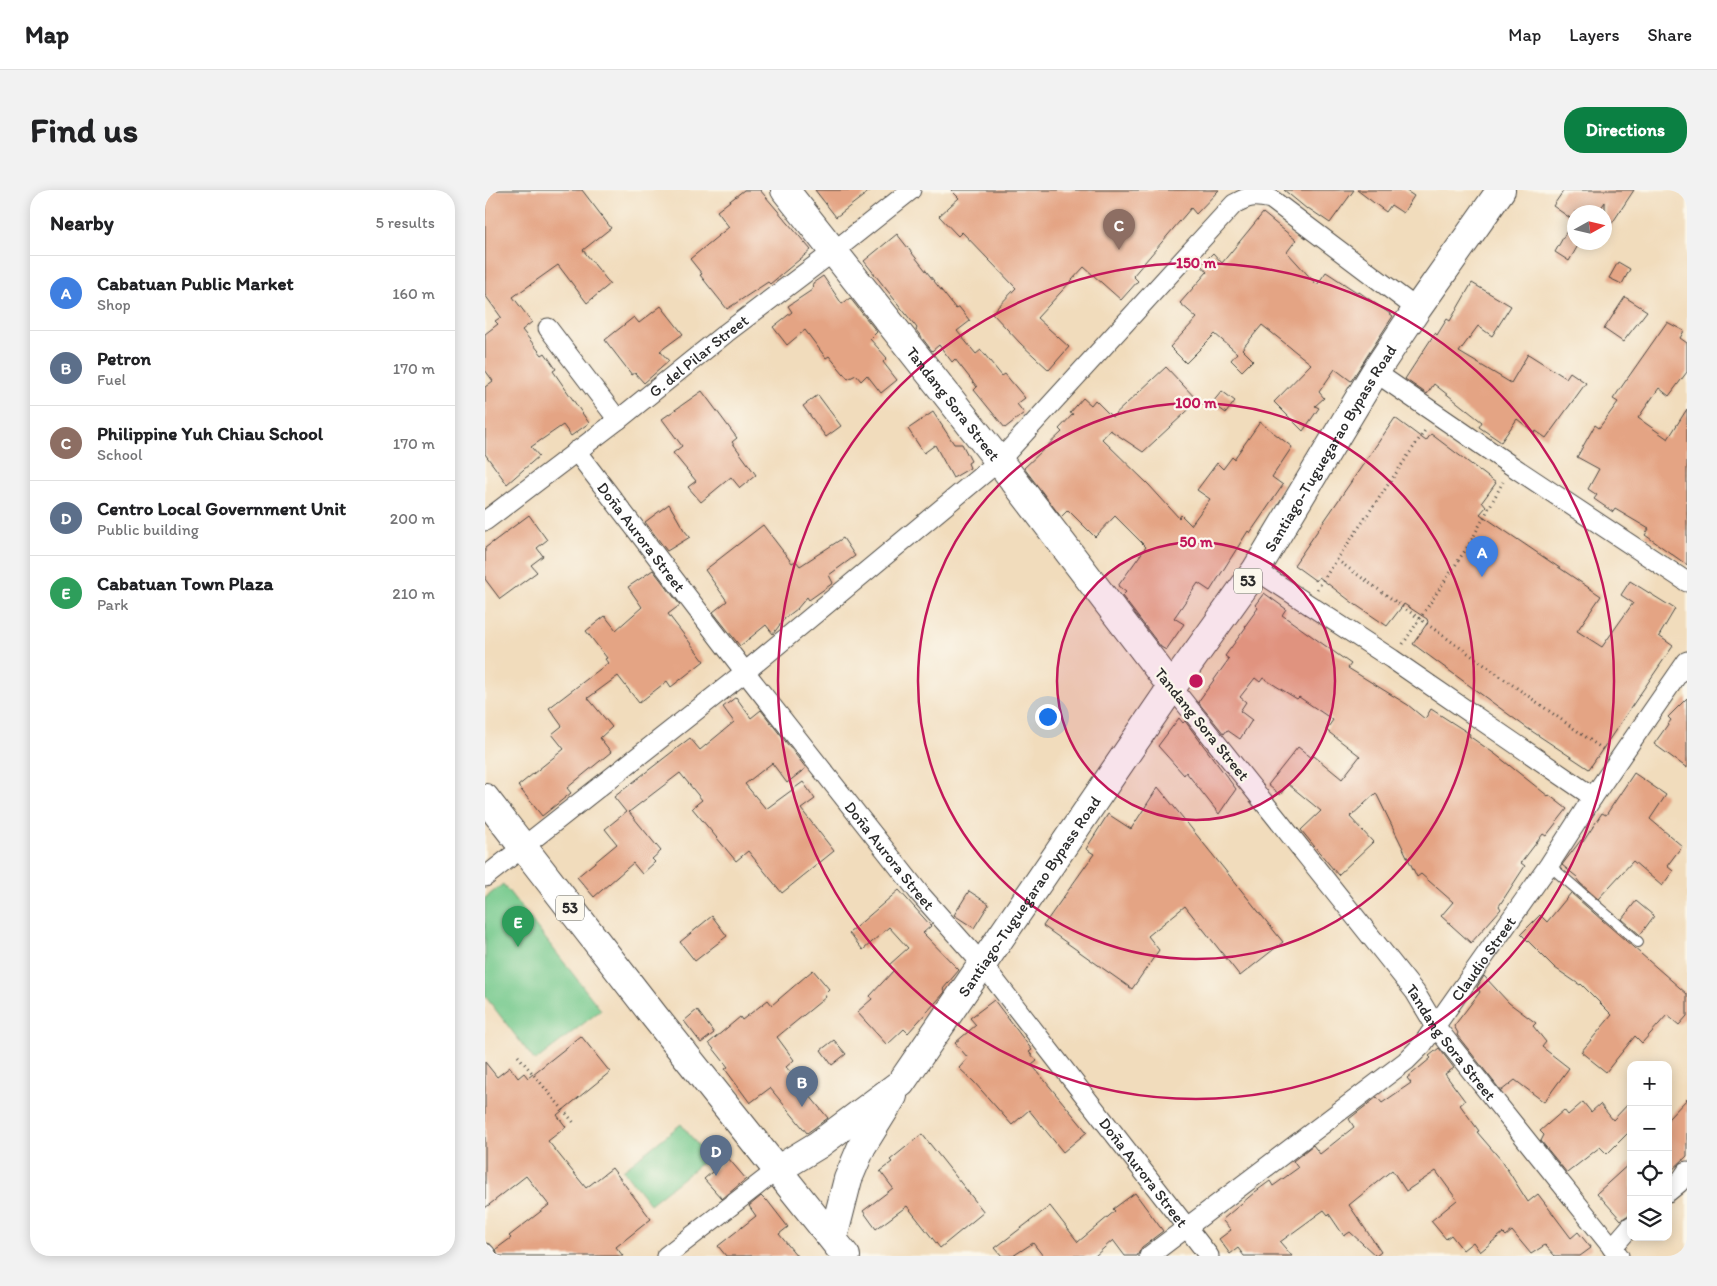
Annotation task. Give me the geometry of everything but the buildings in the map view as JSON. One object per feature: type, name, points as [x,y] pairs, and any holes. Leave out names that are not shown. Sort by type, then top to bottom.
[{"type":"main road","name":"Tandang Sora Street","points":[[785,190],[999,461],[1172,687]]},
{"type":"main road","name":"Santiago-Tuguegarao Bypass Road","points":[[777,1170],[818,1145],[901,1083],[1172,687],[1257,570],[1375,372],[1501,190]]},
{"type":"main road","name":"53","points":[[485,798],[839,1247]]},
{"type":"main road","points":[[839,1247],[848,1179],[862,1146],[901,1083]]},
{"type":"street","name":"G. del Pilar Street","points":[[485,521],[618,420],[911,190]]},
{"type":"street","points":[[485,876],[745,672],[999,461],[1234,204],[1248,196],[1271,199],[1417,309]]},
{"type":"street","points":[[548,328],[618,420]]},
{"type":"street","points":[[1375,372],[1511,466],[1687,582]]},
{"type":"street","name":"Doña Aurora Street","points":[[576,451],[745,672],[919,894],[983,965],[1209,1256]]},
{"type":"street","points":[[1257,570],[1393,659],[1593,797]]},
{"type":"street","name":"Claudio Street","points":[[1149,1256],[1406,1061],[1422,1045],[1549,865],[1593,797],[1687,661]]},
{"type":"street","name":"Tandang Sora Street","points":[[1172,687],[1410,985],[1436,1027],[1616,1252]]},
{"type":"street","points":[[666,1256],[777,1170]]},
{"type":"street","points":[[1672,1188],[1687,1171]]},
{"type":"street","points":[[1616,1252],[1627,1233]]},
{"type":"lane","points":[[1549,865],[1638,942]]},
{"type":"path","points":[[1307,604],[1436,414]]},
{"type":"path","points":[[1393,659],[1470,543],[1511,466]]},
{"type":"path","points":[[1337,560],[1419,620],[1619,760]]},
{"type":"path","points":[[518,1056],[575,1124]]},
{"type":"green space","points":[[503,884],[601,1010],[535,1061],[485,996],[485,898]]},
{"type":"green space","points":[[681,1124],[708,1158],[650,1204],[623,1170]]},
{"type":"place","name":"Philippine Yuh Chiau School","points":[[1119,250]]},
{"type":"place","name":"Cabatuan Public Market","points":[[1482,577]]},
{"type":"place","name":"Cabatuan Town Plaza","points":[[518,947]]},
{"type":"place","name":"Petron","points":[[802,1107]]},
{"type":"place","name":"Centro Local Government Unit","points":[[716,1176]]}]
